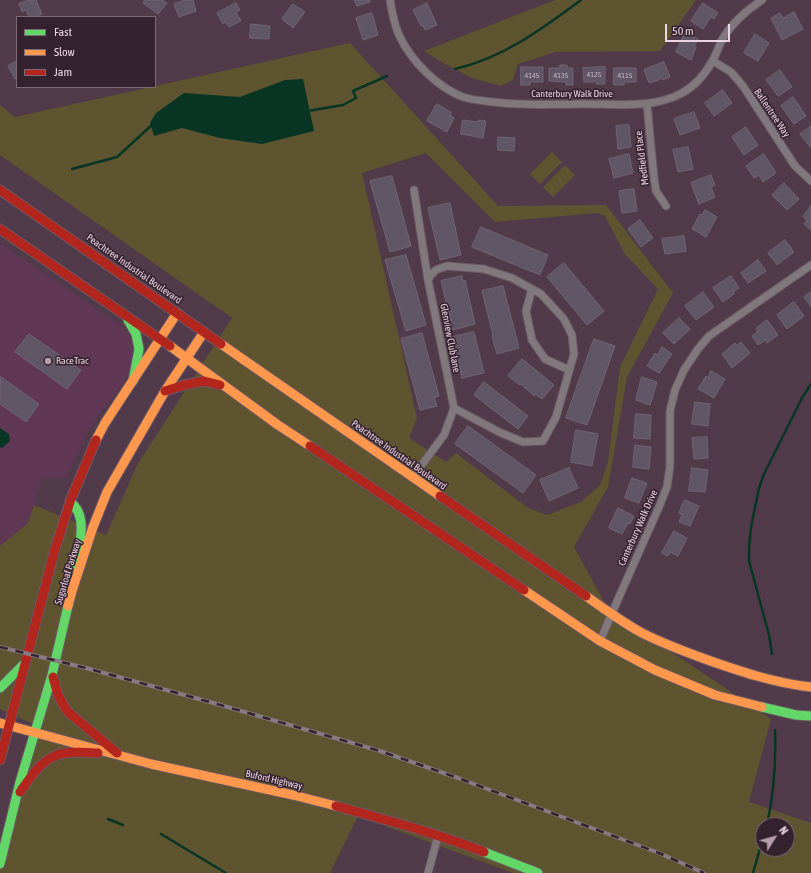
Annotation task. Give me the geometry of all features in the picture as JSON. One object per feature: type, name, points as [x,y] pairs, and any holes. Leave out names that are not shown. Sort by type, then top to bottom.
[{"type":"main road","name":"Peachtree Industrial Boulevard","points":[[0,190],[412,478],[611,614],[644,633],[678,649],[739,671],[794,686],[811,687]]},
{"type":"main road","points":[[0,229],[186,357],[278,425],[600,641],[655,670],[715,695],[796,716],[811,716]]},
{"type":"main road","name":"Sugarloaf Parkway","points":[[0,760],[55,549],[70,502],[91,449],[105,423],[177,313]]},
{"type":"main road","points":[[127,317],[136,334],[139,349],[133,381]]},
{"type":"main road","name":"Sugarloaf Parkway","points":[[0,864],[17,795],[52,675],[72,590],[93,527],[107,492],[121,466],[186,357],[204,332]]},
{"type":"main road","points":[[165,391],[204,381],[224,386]]},
{"type":"main road","points":[[70,502],[74,503],[79,508],[81,521],[72,590]]},
{"type":"main road","points":[[0,688],[14,675],[26,660]]},
{"type":"main road","points":[[52,675],[55,691],[67,711],[116,754]]},
{"type":"main road","name":"Buford Highway","points":[[0,723],[35,731],[151,764],[293,795],[402,824],[462,843],[538,873]]},
{"type":"main road","points":[[17,795],[36,770],[49,758],[63,753],[116,754]]},
{"type":"street","name":"Canterbury Walk Drive","points":[[390,0],[399,35],[420,66],[431,77],[464,97],[480,101],[511,104],[647,104],[669,99],[684,92],[700,78],[713,61],[723,38],[735,22],[748,9],[762,0]]},
{"type":"street","name":"Ballentree Way","points":[[713,61],[731,72],[743,86],[795,166],[811,181]]},
{"type":"street","name":"Medfield Place","points":[[647,104],[656,191],[666,206]]},
{"type":"street","name":"Glenview Club lane","points":[[414,190],[428,280],[454,408]]},
{"type":"street","name":"Canterbury Walk Drive","points":[[600,641],[667,487],[670,466],[670,411],[675,390],[684,370],[698,349],[710,336],[811,265]]},
{"type":"street","points":[[412,478],[444,435],[454,408],[499,432],[523,442],[543,441],[556,417],[574,354],[572,335],[564,319],[541,294],[512,278],[484,269],[447,266],[436,270],[430,275],[428,280]]},
{"type":"street","points":[[532,289],[526,311],[532,340],[545,359],[569,370]]},
{"type":"street","points":[[428,873],[438,836]]},
{"type":"shaded area","points":[[555,0],[696,0],[660,51],[555,52],[518,64],[513,80],[501,86],[472,78],[424,51]]},
{"type":"shaded area","points":[[350,43],[498,206],[606,205],[673,293],[627,377],[608,487],[574,547],[608,609],[771,719],[749,802],[793,817],[755,817],[755,857],[795,857],[795,818],[811,823],[811,873],[513,873],[358,816],[330,873],[0,873],[0,846],[35,725],[0,709],[0,546],[28,523],[34,505],[106,535],[137,465],[232,318],[0,155],[0,105],[15,117],[146,88],[156,88],[156,86]],"holes":[[[426,153],[495,222],[597,213],[605,216],[624,253],[658,289],[620,367],[608,462],[600,485],[581,502],[547,515],[528,508],[456,453],[446,462],[409,438],[417,418],[362,173]]]},
{"type":"shaded area","points":[[303,79],[314,131],[262,144],[220,138],[182,128],[154,136],[150,123],[156,113],[184,93],[240,97],[285,80]]},
{"type":"shaded area","points":[[552,152],[562,162],[540,184],[530,174]]},
{"type":"shaded area","points":[[565,165],[575,175],[553,197],[543,187]]},
{"type":"shaded area","points":[[0,243],[122,326],[131,338],[135,354],[131,371],[117,392],[102,410],[86,435],[66,478],[42,478],[28,523],[0,546]]},
{"type":"shaded area","points":[[0,428],[9,434],[10,441],[2,448],[0,447]]},
{"type":"building","points":[[28,0],[36,0],[42,14],[37,16],[29,16],[26,10],[22,12],[19,4]]},
{"type":"building","points":[[145,0],[162,0],[167,3],[158,14],[143,3]]},
{"type":"building","points":[[186,0],[193,0],[196,11],[179,17],[174,4]]},
{"type":"building","points":[[355,0],[369,0],[370,2],[357,6]]},
{"type":"building","points":[[236,3],[240,10],[236,12],[241,21],[229,27],[226,22],[223,24],[217,13]]},
{"type":"building","points":[[427,3],[437,25],[425,30],[423,25],[421,26],[413,10]]},
{"type":"building","points":[[703,3],[718,13],[714,19],[711,17],[703,29],[691,21]]},
{"type":"building","points":[[293,4],[305,12],[293,28],[282,19]]},
{"type":"building","points":[[794,12],[803,29],[782,40],[771,18],[780,13],[783,18]]},
{"type":"building","points":[[372,13],[378,35],[363,40],[356,18]]},
{"type":"building","points":[[251,24],[270,26],[269,39],[250,38]]},
{"type":"building","points":[[685,33],[698,39],[694,47],[696,48],[691,60],[676,52]]},
{"type":"building","points":[[755,34],[769,43],[758,61],[744,53]]},
{"type":"building","points":[[16,62],[16,78],[15,79],[8,66]]},
{"type":"building","points":[[664,62],[670,77],[662,80],[660,77],[659,80],[649,83],[644,70]]},
{"type":"building","points":[[560,65],[567,65],[567,68],[573,68],[573,85],[566,85],[566,82],[549,81],[549,68],[560,68]]},
{"type":"building","points":[[521,67],[543,67],[543,82],[530,82],[530,85],[521,85]]},
{"type":"building","points":[[605,67],[605,84],[596,84],[596,81],[584,82],[583,68]]},
{"type":"building","points":[[614,68],[636,68],[636,82],[624,82],[624,85],[614,85]]},
{"type":"building","points":[[780,70],[792,87],[778,96],[766,80]]},
{"type":"building","points":[[723,90],[732,103],[714,116],[705,103]]},
{"type":"building","points":[[793,97],[806,116],[794,124],[781,106]]},
{"type":"building","points":[[437,104],[451,112],[450,115],[454,118],[447,132],[427,121]]},
{"type":"building","points":[[694,112],[700,128],[680,135],[674,119]]},
{"type":"building","points":[[463,120],[478,122],[479,120],[486,121],[483,138],[461,134]]},
{"type":"building","points":[[629,125],[631,147],[618,149],[616,126]]},
{"type":"building","points":[[811,126],[811,148],[800,134]]},
{"type":"building","points":[[746,127],[758,145],[744,155],[732,137]]},
{"type":"building","points":[[498,137],[515,138],[514,151],[498,150]]},
{"type":"building","points":[[688,147],[693,169],[678,172],[673,150]]},
{"type":"building","points":[[629,154],[633,173],[614,178],[609,159]]},
{"type":"building","points":[[764,154],[776,173],[763,182],[759,175],[754,178],[746,166]]},
{"type":"building","points":[[711,175],[715,185],[711,187],[715,197],[699,204],[691,183]]},
{"type":"building","points":[[392,176],[411,246],[390,252],[370,181]]},
{"type":"building","points":[[784,183],[799,199],[787,210],[772,195]]},
{"type":"building","points":[[634,189],[637,211],[622,213],[619,191]]},
{"type":"building","points":[[450,203],[461,255],[440,260],[428,208]]},
{"type":"building","points":[[811,206],[811,230],[804,224],[807,220],[803,217]]},
{"type":"building","points":[[705,210],[717,217],[706,237],[692,229],[700,214],[702,215]]},
{"type":"building","points":[[640,220],[653,238],[641,247],[628,229]]},
{"type":"building","points":[[481,227],[548,255],[540,275],[472,247]]},
{"type":"building","points":[[684,236],[686,251],[665,254],[662,239]]},
{"type":"building","points":[[785,240],[794,252],[777,265],[768,253]]},
{"type":"building","points":[[406,255],[426,325],[406,331],[385,260]]},
{"type":"building","points":[[758,260],[766,271],[748,283],[741,273]]},
{"type":"building","points":[[564,263],[604,311],[587,325],[547,277]]},
{"type":"building","points":[[462,276],[463,281],[465,280],[475,324],[453,330],[441,281]]},
{"type":"building","points":[[731,276],[739,288],[733,292],[734,294],[723,302],[713,288]]},
{"type":"building","points":[[503,286],[519,348],[497,354],[482,291]]},
{"type":"building","points":[[703,292],[714,307],[696,320],[685,306]]},
{"type":"building","points":[[811,292],[811,307],[804,297]]},
{"type":"building","points":[[794,302],[804,316],[787,329],[777,315]]},
{"type":"building","points":[[679,318],[690,329],[674,344],[663,333]]},
{"type":"building","points":[[767,320],[778,335],[767,343],[765,340],[758,345],[752,336],[758,331],[756,329]]},
{"type":"building","points":[[474,332],[484,373],[462,378],[452,337]]},
{"type":"building","points":[[422,333],[439,396],[434,397],[437,406],[420,410],[401,339]]},
{"type":"building","name":"RaceTrac","points":[[29,334],[81,370],[67,389],[15,352]]},
{"type":"building","points":[[594,339],[615,346],[587,425],[566,418]]},
{"type":"building","points":[[741,342],[750,353],[732,368],[722,354],[735,343],[737,345]]},
{"type":"building","points":[[662,347],[672,354],[659,373],[647,366],[655,353],[657,355]]},
{"type":"building","points":[[522,359],[554,385],[542,399],[535,394],[534,396],[521,384],[520,385],[508,376]]},
{"type":"building","points":[[711,371],[725,379],[714,398],[698,389],[706,376],[708,378]]},
{"type":"building","points":[[1,377],[39,404],[26,422],[0,404]]},
{"type":"building","points":[[642,377],[657,382],[650,405],[636,400]]},
{"type":"building","points":[[484,382],[528,416],[518,429],[474,395]]},
{"type":"building","points":[[695,402],[710,404],[708,426],[692,424]]},
{"type":"building","points":[[636,414],[651,415],[650,439],[634,438]]},
{"type":"building","points":[[468,426],[536,475],[523,493],[455,444]]},
{"type":"building","points":[[576,430],[598,434],[592,466],[571,462]]},
{"type":"building","points":[[707,437],[708,458],[694,459],[692,438]]},
{"type":"building","points":[[635,445],[651,447],[649,469],[633,467]]},
{"type":"building","points":[[569,468],[578,488],[549,501],[540,480]]},
{"type":"building","points":[[692,468],[708,470],[705,492],[689,491]]},
{"type":"building","points":[[632,478],[647,483],[639,503],[625,498]]},
{"type":"building","points":[[685,500],[699,506],[690,526],[679,522],[682,514],[679,513]]},
{"type":"building","points":[[618,508],[634,516],[622,534],[609,528]]},
{"type":"building","points":[[674,531],[687,538],[678,556],[670,552],[668,556],[662,553]]},
{"type":"waterway","points":[[455,69],[473,64],[506,50],[537,32],[581,0]]},
{"type":"waterway","points":[[308,111],[343,105],[356,98],[353,91],[387,76]]},
{"type":"waterway","points":[[72,169],[117,157],[153,124]]},
{"type":"waterway","points":[[772,654],[769,635],[749,561],[751,527],[759,488],[764,474],[802,398],[811,384]]},
{"type":"waterway","points":[[768,817],[774,778],[775,730]]},
{"type":"waterway","points":[[108,819],[123,825]]},
{"type":"waterway","points":[[161,834],[226,873]]},
{"type":"waterway","points":[[753,873],[758,857]]},
{"type":"railway","points":[[0,647],[86,668],[380,751],[458,778],[659,853],[704,873]]},
{"type":"traffic: fast","points":[[128,320],[136,334],[139,349],[133,381]]},
{"type":"traffic: fast","points":[[70,502],[76,508],[81,523],[80,541],[75,566]]},
{"type":"traffic: fast","points":[[0,864],[20,782],[52,675],[68,606]]},
{"type":"traffic: fast","points":[[0,688],[24,664]]},
{"type":"traffic: fast","points":[[762,707],[796,715],[811,716]]},
{"type":"traffic: fast","points":[[484,852],[538,873]]},
{"type":"traffic: slow","points":[[96,440],[105,423],[177,313]]},
{"type":"traffic: slow","points":[[68,606],[93,527],[107,492],[165,391],[204,332]]},
{"type":"traffic: slow","points":[[221,344],[440,496]]},
{"type":"traffic: slow","points":[[170,346],[278,425],[310,446]]},
{"type":"traffic: slow","points":[[524,590],[600,641],[655,670],[715,695],[762,707]]},
{"type":"traffic: slow","points":[[586,596],[635,629],[673,647],[757,676],[784,683],[811,687]]},
{"type":"traffic: slow","points":[[0,723],[151,764],[293,795],[336,806]]},
{"type":"traffic: jam","points":[[0,190],[221,344]]},
{"type":"traffic: jam","points":[[0,229],[170,346]]},
{"type":"traffic: jam","points":[[165,391],[204,381],[220,385]]},
{"type":"traffic: jam","points":[[0,760],[55,549],[71,499],[96,440]]},
{"type":"traffic: jam","points":[[310,446],[524,590]]},
{"type":"traffic: jam","points":[[440,496],[586,596]]},
{"type":"traffic: jam","points":[[53,677],[58,695],[67,711],[117,753]]},
{"type":"traffic: jam","points":[[20,792],[39,767],[51,758],[70,752],[98,753]]},
{"type":"traffic: jam","points":[[336,806],[429,833],[484,852]]},
{"type":"place","name":"RaceTrac","points":[[48,361]]}]
